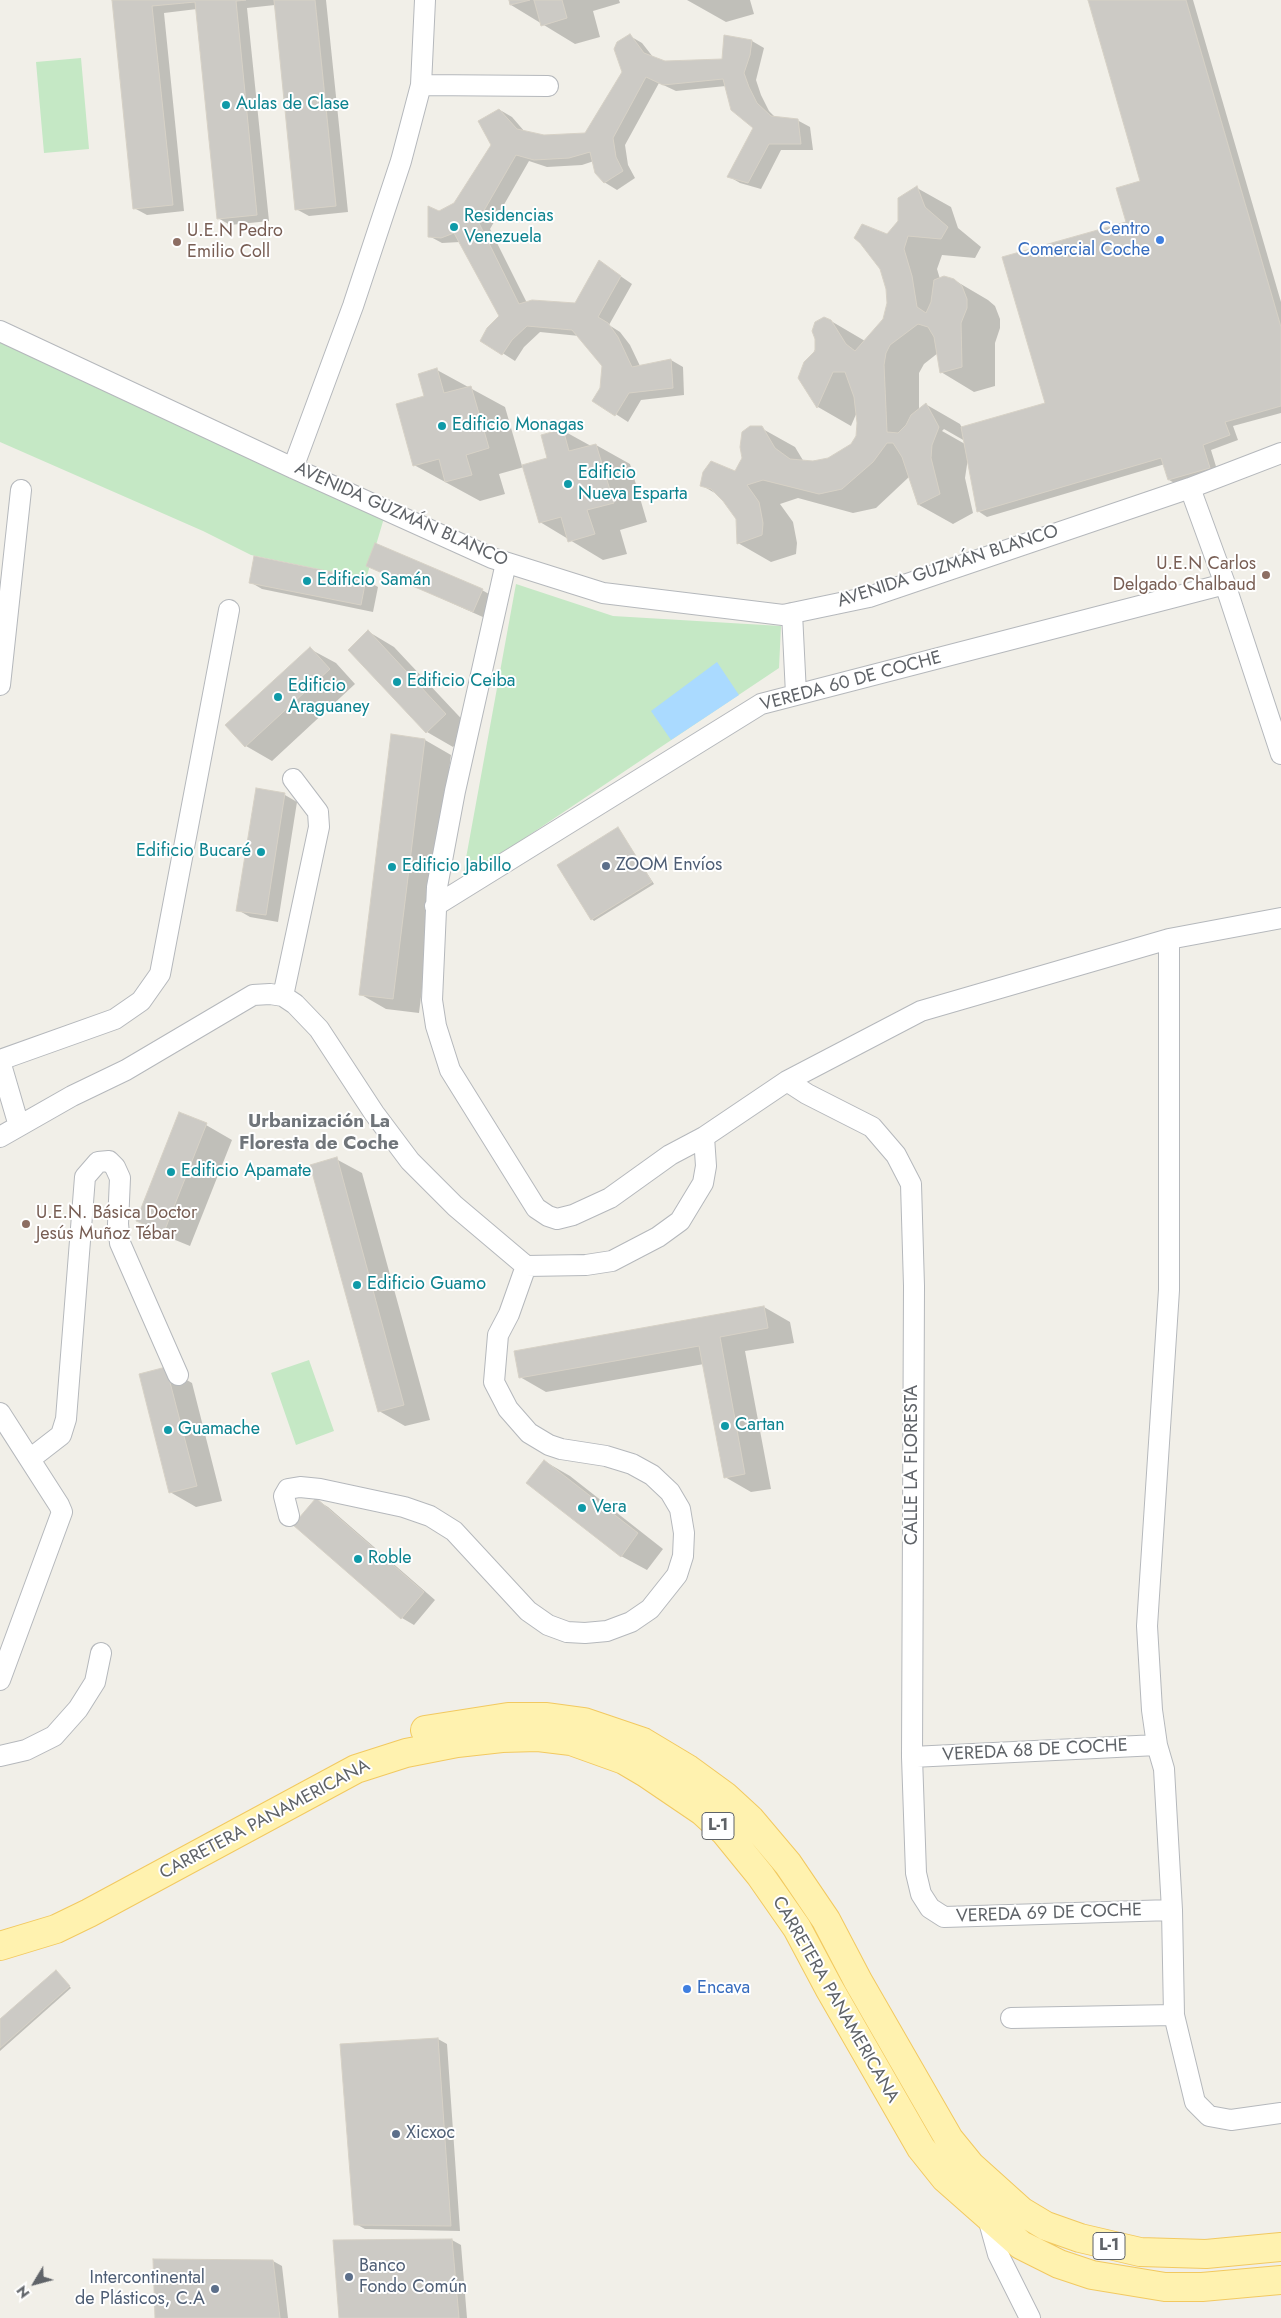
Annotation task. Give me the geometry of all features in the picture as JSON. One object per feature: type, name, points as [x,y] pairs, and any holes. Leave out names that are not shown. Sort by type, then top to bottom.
[{"type":"main road","name":"CARRETERA PANAMERICANA","points":[[0,1927],[37,1917],[86,1896],[354,1750],[409,1733],[480,1721],[547,1717],[584,1722],[643,1742],[667,1756],[725,1796],[750,1819],[788,1864],[826,1920],[858,1981],[950,2139],[971,2166],[1021,2211],[1046,2226],[1080,2238],[1140,2252],[1206,2254],[1281,2247]]},
{"type":"main road","name":"CARRETERA PANAMERICANA","points":[[0,1946],[56,1929],[89,1913],[356,1769],[406,1752],[457,1743],[502,1738],[538,1737],[571,1741],[624,1760],[639,1768],[702,1811],[725,1832],[760,1875],[797,1928],[829,1988],[921,2148],[945,2178],[1020,2245],[1059,2264],[1092,2276],[1165,2287],[1202,2287],[1281,2280]]},
{"type":"street","points":[[293,468],[353,306],[401,160],[421,85],[425,0]]},
{"type":"street","points":[[421,85],[548,86]]},
{"type":"street","name":"AVENIDA GUZMÁN BLANCO","points":[[0,330],[293,468],[506,563],[604,593],[783,615],[869,597],[1190,488],[1281,454]]},
{"type":"street","points":[[1190,488],[1281,754]]},
{"type":"street","points":[[0,685],[20,490]]},
{"type":"street","points":[[506,563],[455,791],[435,906],[432,1000],[441,1046],[450,1070],[536,1208],[548,1216],[557,1219],[593,1207],[628,1188],[670,1155],[704,1137],[787,1081],[921,1011],[1169,939],[1281,918]]},
{"type":"street","name":"VEREDA 60 DE COCHE","points":[[435,906],[760,704],[1224,584]]},
{"type":"street","points":[[19,1126],[0,1061],[115,1019],[141,1001],[160,974],[229,610]]},
{"type":"street","points":[[792,614],[796,694]]},
{"type":"street","points":[[283,996],[319,827],[318,812],[293,779]]},
{"type":"street","points":[[1169,939],[1169,1290],[1147,1626],[1152,1710],[1157,1745],[1164,1769],[1172,1910],[1174,2015],[1195,2102],[1209,2116],[1231,2120],[1281,2113]]},
{"type":"street","points":[[0,1137],[72,1096],[126,1070],[253,995],[283,996],[295,1004],[319,1029],[374,1113],[410,1161],[455,1206],[526,1266],[586,1265],[612,1260],[658,1237],[680,1221],[703,1183],[706,1166],[704,1137]]},
{"type":"street","name":"CALLE LA FLORESTA","points":[[787,1081],[872,1127],[896,1155],[911,1184],[914,1286],[912,1757],[916,1873],[920,1894],[930,1908]]},
{"type":"street","points":[[30,1459],[61,1435],[66,1419],[85,1177],[98,1162],[109,1161],[116,1167],[120,1178],[118,1224],[120,1243],[178,1375]]},
{"type":"street","points":[[289,1516],[284,1496],[288,1489],[300,1487],[320,1489],[404,1507],[430,1516],[454,1531],[468,1544],[528,1611],[548,1625],[567,1632],[607,1631],[631,1622],[650,1609],[677,1575],[683,1556],[684,1533],[680,1509],[670,1492],[652,1475],[632,1464],[606,1456],[561,1449],[529,1433],[508,1409],[494,1382],[498,1335],[509,1314],[526,1266]]},
{"type":"street","points":[[0,1412],[62,1512],[0,1680]]},
{"type":"street","points":[[0,1756],[26,1750],[54,1736],[78,1708],[95,1682],[101,1653]]},
{"type":"street","name":"VEREDA 68 DE COCHE","points":[[912,1757],[1157,1745]]},
{"type":"street","name":"VEREDA 69 DE COCHE","points":[[930,1908],[944,1917],[1172,1910]]},
{"type":"street","points":[[1011,2018],[1174,2015]]},
{"type":"street","points":[[988,2218],[998,2254],[1030,2318]]},
{"type":"green space","points":[[81,58],[89,149],[44,153],[36,62]]},
{"type":"green space","points":[[0,337],[384,518],[366,579],[251,555],[203,531],[0,442]]},
{"type":"green space","points":[[516,584],[613,616],[781,626],[779,668],[462,880]]},
{"type":"green space","points":[[309,1360],[334,1431],[296,1445],[271,1373]]},
{"type":"water","points":[[717,662],[739,695],[671,740],[651,711]]},
{"type":"building","name":"Aulas de Clase","points":[[112,0],[246,0],[236,1],[257,215],[217,219],[195,2],[152,6],[173,205],[133,209]]},
{"type":"building","name":"Aulas de Clase","points":[[274,0],[315,0],[336,206],[295,210]]},
{"type":"building","points":[[509,0],[530,0],[510,5]]},
{"type":"building","points":[[534,0],[562,0],[567,18],[541,26]]},
{"type":"building","name":"Centro Comercial Coche","points":[[1088,0],[1186,0],[1281,327],[1281,406],[1225,422],[1230,435],[1203,445],[1210,468],[1168,480],[1161,458],[977,512],[961,427],[1045,403],[1002,257],[1126,222],[1116,188],[1140,181]]},
{"type":"building","name":"Residencias Venezuela","points":[[630,34],[644,53],[665,61],[722,59],[724,35],[752,40],[750,55],[744,73],[749,87],[757,103],[771,116],[798,119],[801,144],[769,144],[748,183],[727,177],[753,128],[731,110],[723,79],[663,85],[646,77],[613,138],[616,157],[623,171],[604,183],[595,173],[590,152],[569,158],[534,160],[516,155],[478,221],[519,304],[532,300],[575,303],[599,260],[621,276],[598,317],[608,323],[618,337],[632,367],[671,359],[673,388],[629,393],[615,416],[592,401],[600,388],[602,366],[572,330],[527,326],[512,340],[502,355],[480,341],[487,328],[499,316],[454,233],[441,238],[428,237],[428,206],[439,211],[454,203],[491,145],[478,121],[499,109],[517,129],[544,135],[585,133],[622,72],[614,49],[617,42]]},
{"type":"building","points":[[917,186],[925,207],[948,227],[941,239],[908,236],[904,249],[912,276],[917,307],[926,313],[931,302],[934,280],[944,276],[954,279],[962,286],[967,299],[967,308],[961,323],[962,367],[940,373],[934,337],[928,327],[918,324],[890,345],[886,353],[884,365],[887,432],[898,433],[906,425],[911,415],[926,403],[939,427],[932,445],[931,458],[940,494],[918,505],[902,457],[893,443],[887,443],[873,462],[842,489],[819,494],[763,480],[747,485],[759,502],[763,523],[762,535],[737,544],[736,519],[723,501],[711,489],[700,486],[703,472],[711,461],[735,471],[742,458],[740,447],[742,432],[750,426],[762,426],[775,448],[790,459],[813,461],[828,458],[851,444],[856,436],[857,423],[854,397],[845,372],[833,372],[817,408],[798,378],[804,362],[815,351],[815,339],[812,331],[815,322],[824,317],[831,320],[846,344],[855,351],[883,319],[887,303],[886,289],[880,269],[854,238],[862,224],[887,234],[898,221],[898,198]]},
{"type":"building","name":"Edificio Monagas","points":[[437,368],[444,393],[471,386],[489,448],[466,455],[472,475],[445,482],[439,459],[413,466],[396,404],[424,396],[418,374]]},
{"type":"building","name":"Edificio Nueva Esparta","points":[[563,429],[569,451],[596,444],[614,503],[587,510],[595,534],[568,542],[561,517],[539,523],[522,465],[547,458],[541,435]]},
{"type":"building","points":[[375,543],[483,589],[473,612],[366,566]]},
{"type":"building","name":"Edificio Samán","points":[[254,556],[366,579],[361,605],[249,583]]},
{"type":"building","name":"Edificio Ceiba","points":[[368,630],[446,714],[426,733],[348,650]]},
{"type":"building","name":"Edificio Araguaney","points":[[310,647],[330,669],[245,747],[225,725]]},
{"type":"building","name":"Edificio Jabillo","points":[[391,734],[425,739],[393,999],[359,995]]},
{"type":"building","name":"Edificio Bucaré","points":[[256,788],[285,793],[266,915],[236,911]]},
{"type":"building","points":[[618,827],[652,882],[591,920],[557,865]]},
{"type":"building","name":"Edificio Apamate","points":[[179,1112],[207,1123],[164,1232],[136,1221]]},
{"type":"building","name":"Edificio Guamo","points":[[337,1157],[404,1405],[378,1412],[310,1165]]},
{"type":"building","name":"Cartan","points":[[764,1306],[768,1328],[720,1337],[745,1474],[724,1478],[699,1346],[519,1378],[514,1351]]},
{"type":"building","name":"Guamache","points":[[166,1367],[197,1486],[169,1493],[139,1374]]},
{"type":"building","name":"Vera","points":[[544,1460],[638,1533],[621,1557],[526,1483]]},
{"type":"building","name":"Roble","points":[[316,1498],[424,1592],[401,1619],[293,1525]]},
{"type":"building","points":[[56,1970],[70,1986],[0,2048],[0,2019]]},
{"type":"building","name":"Xicxoc","points":[[438,2038],[451,2226],[354,2225],[340,2044]]},
{"type":"building","points":[[452,2239],[459,2318],[339,2318],[333,2240]]},
{"type":"building","name":"Intercontinental de Plásticos, C.A","points":[[153,2259],[273,2260],[280,2318],[155,2318]]},
{"type":"place","name":"Aulas de Clase","points":[[226,105]]},
{"type":"place","name":"Residencias Venezuela","points":[[454,227]]},
{"type":"place","name":"Centro Comercial Coche","points":[[1160,240]]},
{"type":"place","name":"U.E.N Pedro Emilio Coll","points":[[177,242]]},
{"type":"place","name":"Edificio Monagas","points":[[442,426]]},
{"type":"place","name":"Edificio Nueva Esparta","points":[[568,484]]},
{"type":"place","name":"U.E.N Carlos Delgado Chalbaud","points":[[1266,575]]},
{"type":"place","name":"Edificio Samán","points":[[307,581]]},
{"type":"place","name":"Edificio Ceiba","points":[[397,682]]},
{"type":"place","name":"Edificio Araguaney","points":[[278,697]]},
{"type":"place","name":"Edificio Bucaré","points":[[261,852]]},
{"type":"place","name":"ZOOM Envíos","points":[[606,866]]},
{"type":"place","name":"Edificio Jabillo","points":[[392,867]]},
{"type":"place","name":"Edificio Apamate","points":[[171,1172]]},
{"type":"place","name":"U.E.N. Básica Doctor Jesús Muñoz Tébar","points":[[26,1224]]},
{"type":"place","name":"Edificio Guamo","points":[[357,1285]]},
{"type":"place","name":"Cartan","points":[[725,1426]]},
{"type":"place","name":"Guamache","points":[[168,1430]]},
{"type":"place","name":"Vera","points":[[582,1508]]},
{"type":"place","name":"Roble","points":[[358,1559]]},
{"type":"place","name":"Encava","points":[[687,1989]]},
{"type":"place","name":"Xicxoc","points":[[396,2134]]},
{"type":"place","name":"Banco Fondo Común","points":[[349,2277]]},
{"type":"place","name":"Intercontinental de Plásticos, C.A","points":[[215,2289]]},
{"type":"district","name":"Urbanización La Floresta de Coche","points":[[319,1133]]}]
